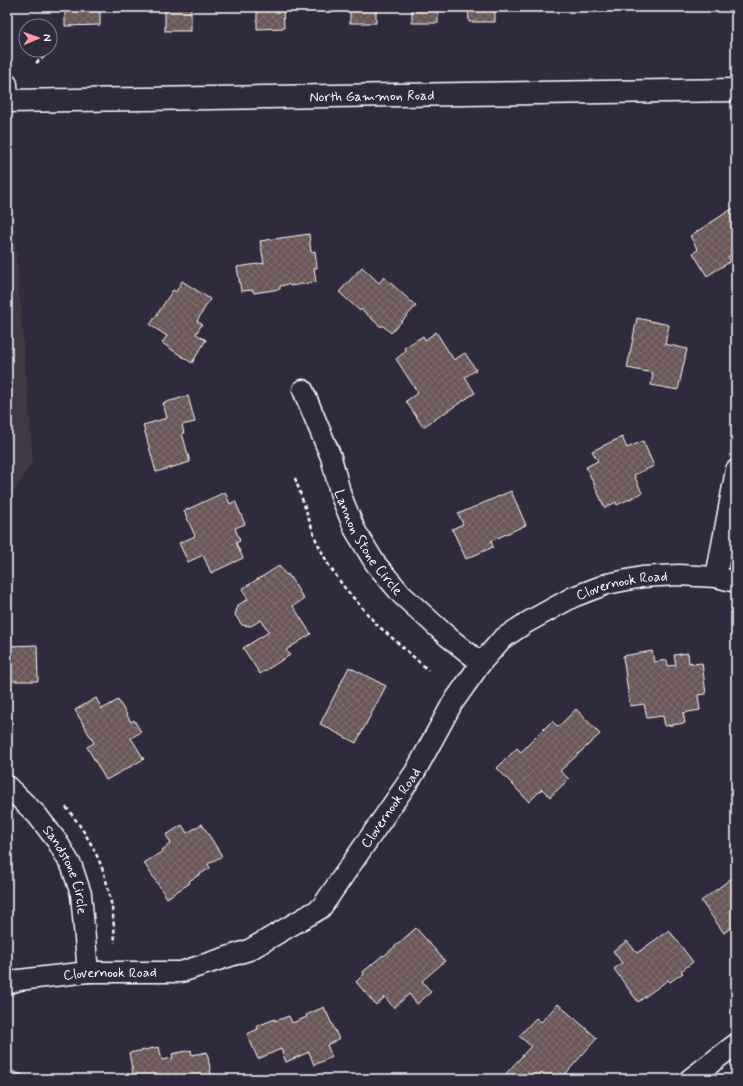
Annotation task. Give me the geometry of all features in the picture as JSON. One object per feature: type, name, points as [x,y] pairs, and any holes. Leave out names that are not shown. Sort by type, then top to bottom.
[{"type":"main road","name":"North Gammon Road","points":[[7,95],[736,90]]},
{"type":"street","name":"Lannon Stone Circle","points":[[303,390],[331,457],[341,496],[355,530],[375,563],[402,595],[447,636],[481,663]]},
{"type":"street","points":[[716,577],[736,470]]},
{"type":"street","name":"Clovernook Road","points":[[7,984],[20,980],[88,972],[182,972],[249,950],[321,908],[415,772],[452,704],[481,663],[502,640],[526,623],[573,597],[606,584],[642,577],[678,575],[716,577],[736,582]]},
{"type":"street","name":"Sandstone Circle","points":[[7,786],[37,815],[57,841],[72,867],[81,894],[88,972]]},
{"type":"street","points":[[690,1079],[736,1044]]},
{"type":"path","points":[[36,63],[42,58]]},
{"type":"path","points":[[295,478],[316,540],[328,564],[340,581],[377,625],[428,670]]},
{"type":"shaded area","points":[[7,137],[33,461],[7,503]]},
{"type":"building","points":[[65,7],[100,7],[100,25],[65,26]]},
{"type":"building","points":[[165,7],[191,7],[191,31],[165,31]]},
{"type":"building","points":[[257,7],[283,7],[284,28],[257,29]]},
{"type":"building","points":[[350,7],[376,7],[376,23],[350,23]]},
{"type":"building","points":[[412,7],[438,7],[438,23],[412,23]]},
{"type":"building","points":[[468,7],[495,7],[495,22],[469,22]]},
{"type":"building","points":[[735,207],[736,252],[728,257],[731,261],[707,276],[693,253],[698,250],[690,236]]},
{"type":"building","points":[[309,234],[311,252],[315,251],[317,268],[314,268],[316,282],[290,286],[289,284],[280,286],[280,289],[254,293],[253,290],[241,291],[237,267],[264,263],[260,241]]},
{"type":"building","points":[[362,267],[379,283],[384,277],[416,306],[391,333],[382,325],[381,327],[361,309],[360,311],[339,292]]},
{"type":"building","points":[[182,281],[210,299],[197,321],[202,324],[196,334],[206,340],[192,363],[162,343],[167,336],[150,325],[173,290],[176,292]]},
{"type":"building","points":[[637,318],[669,325],[665,344],[687,349],[678,390],[651,385],[653,373],[627,368]]},
{"type":"building","points":[[436,332],[454,360],[465,353],[476,370],[465,377],[475,393],[423,427],[406,401],[418,393],[396,359],[406,351],[404,348],[423,336],[425,340]]},
{"type":"building","points":[[188,396],[195,422],[182,425],[184,433],[182,433],[190,462],[156,472],[143,425],[167,418],[163,403]]},
{"type":"building","points":[[622,437],[627,448],[643,441],[654,466],[634,475],[642,493],[617,505],[616,502],[605,508],[586,467],[598,461],[592,451]]},
{"type":"building","points":[[511,491],[526,525],[491,541],[493,547],[466,559],[452,529],[463,524],[458,514]]},
{"type":"building","points":[[225,492],[230,504],[235,501],[245,524],[235,528],[240,541],[236,543],[243,558],[211,573],[203,555],[188,562],[179,543],[195,536],[184,511]]},
{"type":"building","points":[[279,566],[286,575],[288,574],[304,599],[293,606],[311,634],[286,650],[290,655],[260,674],[243,648],[269,632],[261,620],[251,626],[242,625],[235,615],[238,605],[248,599],[242,589]]},
{"type":"building","points":[[37,645],[38,681],[7,681],[7,646]]},
{"type":"building","points":[[652,651],[654,662],[667,660],[668,666],[676,665],[674,655],[688,653],[689,663],[702,663],[706,694],[698,695],[700,710],[683,713],[685,723],[665,726],[663,716],[647,718],[644,704],[630,706],[623,656]]},
{"type":"building","points":[[349,667],[386,686],[356,743],[320,724]]},
{"type":"building","points":[[96,698],[102,709],[118,700],[131,722],[134,720],[141,732],[131,738],[144,759],[106,780],[87,747],[94,743],[75,710]]},
{"type":"building","points":[[576,709],[600,734],[560,771],[569,779],[550,797],[542,789],[529,802],[497,768],[517,748],[521,752],[552,721],[558,727]]},
{"type":"building","points":[[202,824],[222,856],[208,864],[210,868],[189,881],[190,883],[167,898],[144,863],[163,851],[162,850],[171,843],[166,835],[182,825],[187,833]]},
{"type":"building","points":[[736,875],[736,924],[724,933],[701,901]]},
{"type":"building","points":[[416,928],[445,961],[422,981],[431,992],[417,1004],[409,994],[394,1008],[385,997],[376,1005],[356,982],[364,974],[363,972]]},
{"type":"building","points":[[669,930],[693,962],[681,971],[683,973],[670,982],[668,980],[638,1002],[614,969],[622,963],[613,951],[627,941],[637,953]]},
{"type":"building","points":[[558,1004],[597,1038],[561,1079],[505,1079],[503,1077],[531,1046],[519,1036],[536,1018],[541,1022]]},
{"type":"building","points":[[324,1007],[339,1039],[327,1045],[332,1057],[314,1065],[309,1052],[286,1062],[281,1049],[258,1059],[247,1034],[258,1029],[257,1026],[275,1019],[275,1021],[289,1016],[292,1023],[307,1017],[306,1015]]},
{"type":"building","points":[[159,1047],[162,1060],[173,1058],[172,1054],[191,1050],[192,1055],[207,1052],[212,1079],[134,1079],[129,1053]]},
{"type":"building","points":[[7,1069],[32,1079],[7,1079]]}]
